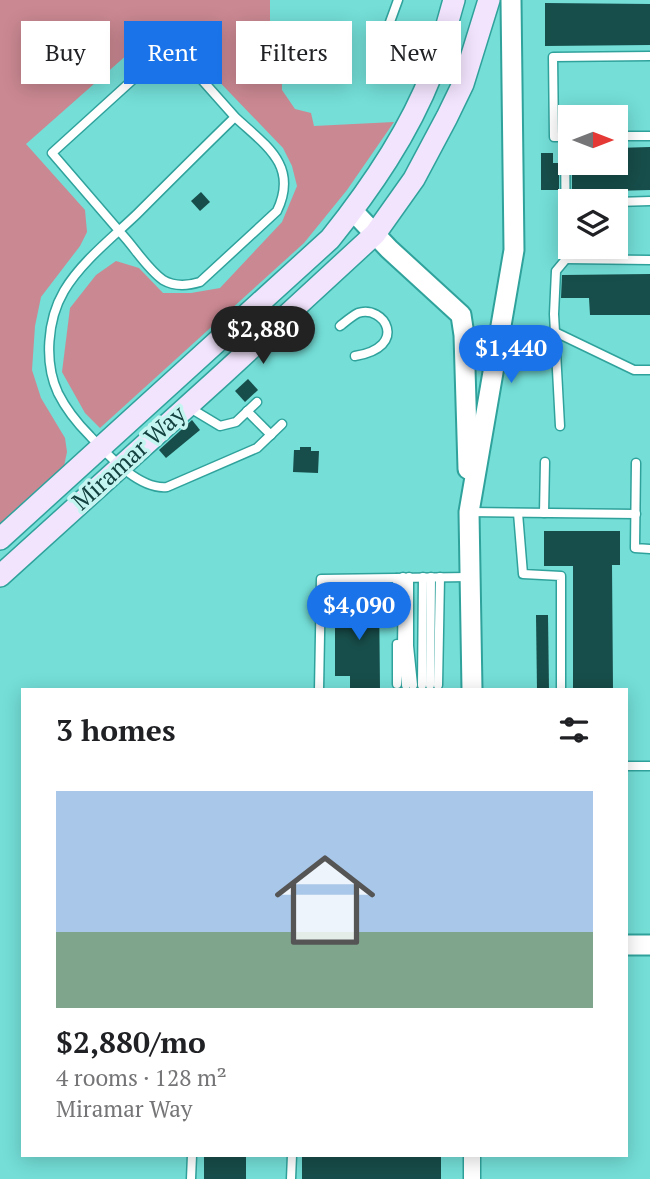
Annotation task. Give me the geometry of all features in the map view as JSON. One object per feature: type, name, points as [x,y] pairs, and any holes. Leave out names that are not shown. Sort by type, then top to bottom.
[{"type":"main road","name":"Miramar Way","points":[[0,539],[330,239],[366,195],[419,102],[433,70],[454,0]]},
{"type":"main road","name":"Miramar Way","points":[[0,576],[375,234],[414,179],[447,117],[463,84],[489,0]]},
{"type":"street","points":[[470,512],[514,250],[510,0]]},
{"type":"street","points":[[353,211],[460,315],[464,335],[470,512],[472,688]]},
{"type":"street","points":[[628,945],[650,945]]},
{"type":"street","points":[[472,1157],[472,1179]]},
{"type":"lane","points":[[390,21],[398,0]]},
{"type":"lane","points":[[171,45],[235,117],[278,160],[284,172],[283,199],[277,211],[200,282],[188,286],[165,281],[119,231],[52,153],[171,45]]},
{"type":"lane","points":[[558,137],[554,137],[553,57],[650,56]]},
{"type":"lane","points":[[235,117],[86,264],[64,291],[51,324],[49,359],[58,393],[77,422],[121,466],[148,485],[158,488],[167,487],[257,448],[282,424]]},
{"type":"lane","points":[[628,136],[650,136]]},
{"type":"lane","points":[[628,202],[650,201]]},
{"type":"lane","points":[[560,426],[555,332],[556,271],[566,259],[650,260]]},
{"type":"lane","points":[[340,326],[357,314],[368,312],[379,316],[385,322],[387,336],[382,346],[374,352],[355,356]]},
{"type":"lane","points":[[555,332],[634,370],[650,370]]},
{"type":"lane","points":[[188,406],[220,426],[236,422],[257,402]]},
{"type":"lane","points":[[247,411],[271,435]]},
{"type":"lane","points":[[544,513],[545,462]]},
{"type":"lane","points":[[636,463],[635,548],[650,549]]},
{"type":"lane","points":[[470,512],[636,514]]},
{"type":"lane","points":[[518,513],[523,574],[561,576],[561,688]]},
{"type":"lane","points":[[418,685],[431,577]]},
{"type":"lane","points":[[418,685],[431,577]]},
{"type":"lane","points":[[318,688],[321,579],[470,577]]},
{"type":"lane","points":[[403,578],[418,685]]},
{"type":"lane","points":[[403,578],[409,646],[418,685]]},
{"type":"lane","points":[[628,766],[650,766]]},
{"type":"lane","points":[[191,1179],[192,1157]]},
{"type":"lane","points":[[291,1179],[292,1157]]},
{"type":"shaded area","points":[[0,0],[270,0],[270,21],[236,21],[236,84],[282,84],[282,90],[295,109],[311,113],[314,126],[394,122],[347,190],[304,243],[100,428],[85,413],[62,372],[70,308],[96,275],[116,261],[139,268],[163,293],[191,293],[220,288],[282,222],[297,186],[292,166],[283,148],[222,84],[222,21],[124,21],[124,57],[110,70],[110,21],[21,21],[21,84],[94,84],[26,144],[85,210],[87,232],[80,246],[41,297],[35,326],[32,370],[41,398],[65,438],[67,452],[63,471],[0,528]]},
{"type":"building","points":[[545,3],[650,4],[650,45],[545,46]]},
{"type":"building","points":[[650,147],[650,190],[572,189],[572,175],[628,175],[628,148]]},
{"type":"building","points":[[541,153],[553,153],[553,163],[558,163],[559,189],[541,190]]},
{"type":"building","points":[[201,192],[210,202],[200,211],[191,201]]},
{"type":"building","points":[[650,274],[650,315],[590,315],[589,298],[561,298],[562,275]]},
{"type":"building","points":[[248,379],[258,390],[245,402],[235,391]]},
{"type":"building","points":[[192,420],[200,430],[166,458],[159,450]]},
{"type":"building","points":[[300,447],[311,447],[311,451],[319,451],[318,473],[293,472],[294,450],[300,450]]},
{"type":"building","points":[[544,531],[620,531],[620,565],[612,565],[613,688],[573,688],[573,566],[544,566]]},
{"type":"building","points":[[354,590],[379,590],[380,688],[350,688],[350,676],[335,676],[335,611],[354,611]]},
{"type":"building","points":[[536,615],[548,615],[549,688],[537,688]]},
{"type":"building","points":[[204,1157],[246,1157],[246,1179],[204,1179]]},
{"type":"building","points":[[302,1157],[441,1157],[441,1179],[302,1179]]}]
